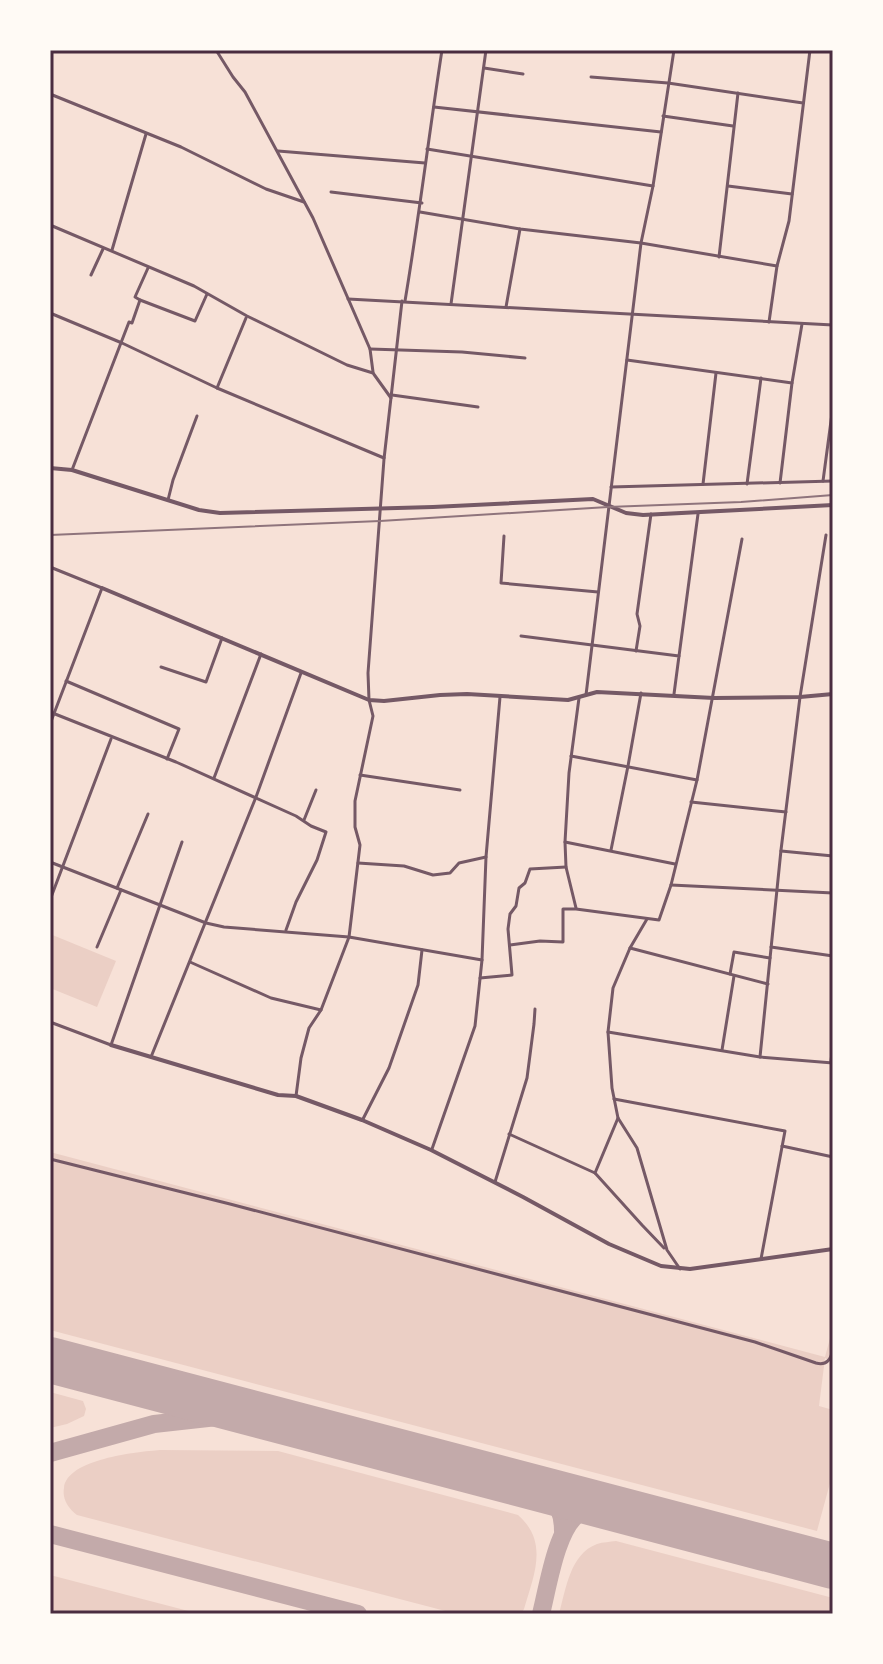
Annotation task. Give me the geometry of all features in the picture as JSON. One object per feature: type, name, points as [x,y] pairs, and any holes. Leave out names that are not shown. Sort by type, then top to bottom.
[{"type":"street","points":[[216,50],[245,92],[304,202],[370,349],[373,373],[392,396],[478,407]]},
{"type":"street","points":[[296,1096],[309,1028],[321,1010],[349,937],[360,845],[354,817],[355,801],[373,716],[368,673],[384,459],[396,349],[422,203],[442,50]]},
{"type":"street","points":[[451,304],[486,50]]},
{"type":"street","points":[[586,695],[641,243],[674,50]]},
{"type":"street","points":[[769,322],[777,266],[789,221],[810,50]]},
{"type":"street","points":[[484,68],[523,74]]},
{"type":"street","points":[[591,77],[668,83],[803,103]]},
{"type":"street","points":[[719,257],[738,93]]},
{"type":"street","points":[[50,94],[197,154],[266,189],[304,202]]},
{"type":"street","points":[[433,107],[661,132]]},
{"type":"street","points":[[663,116],[733,126]]},
{"type":"street","points":[[112,250],[147,133]]},
{"type":"street","points":[[427,149],[653,186]]},
{"type":"street","points":[[276,151],[425,163]]},
{"type":"street","points":[[727,185],[792,194]]},
{"type":"street","points":[[331,192],[422,203]]},
{"type":"street","points":[[420,212],[520,229],[641,243],[777,266]]},
{"type":"street","points":[[50,225],[207,294],[347,365],[373,373]]},
{"type":"street","points":[[506,307],[520,229]]},
{"type":"street","points":[[91,275],[104,248]]},
{"type":"street","points":[[148,267],[135,297],[140,300],[195,321],[207,294]]},
{"type":"street","points":[[348,299],[833,325]]},
{"type":"street","points":[[72,470],[140,300]]},
{"type":"street","points":[[50,313],[384,459]]},
{"type":"street","points":[[217,388],[247,316]]},
{"type":"street","points":[[780,483],[802,324]]},
{"type":"street","points":[[370,349],[525,358]]},
{"type":"street","points":[[627,360],[792,383]]},
{"type":"street","points":[[703,484],[716,373]]},
{"type":"street","points":[[747,484],[761,378]]},
{"type":"street","points":[[823,481],[833,406]]},
{"type":"street","points":[[168,500],[197,416]]},
{"type":"street","points":[[50,468],[72,470],[199,510],[220,513],[593,499],[626,513],[651,514],[833,505]]},
{"type":"street","points":[[611,487],[833,481]]},
{"type":"street","points":[[674,694],[699,512]]},
{"type":"street","points":[[636,651],[640,626],[637,614],[651,514]]},
{"type":"street","points":[[760,1057],[800,697],[826,535]]},
{"type":"street","points":[[504,536],[501,583],[598,592]]},
{"type":"street","points":[[510,945],[563,942],[563,909],[659,920],[671,885],[697,780],[742,539]]},
{"type":"street","points":[[50,567],[369,700],[440,695],[568,700],[597,692],[714,698],[833,694]]},
{"type":"street","points":[[50,724],[102,588]]},
{"type":"street","points":[[521,636],[679,656]]},
{"type":"street","points":[[161,667],[206,682],[222,638]]},
{"type":"street","points":[[213,779],[261,654]]},
{"type":"street","points":[[151,1057],[256,797],[302,672]]},
{"type":"street","points":[[66,681],[179,729],[167,759]]},
{"type":"street","points":[[611,850],[641,693]]},
{"type":"street","points":[[431,1150],[475,1026],[500,697]]},
{"type":"street","points":[[576,909],[566,867],[565,842],[579,698]]},
{"type":"street","points":[[52,713],[256,797],[326,832],[286,931]]},
{"type":"street","points":[[50,900],[111,737]]},
{"type":"street","points":[[571,756],[697,780]]},
{"type":"street","points":[[360,775],[460,790]]},
{"type":"street","points":[[303,821],[316,790]]},
{"type":"street","points":[[691,802],[786,812]]},
{"type":"street","points":[[97,947],[148,814]]},
{"type":"street","points":[[111,1045],[182,842]]},
{"type":"street","points":[[565,842],[675,864]]},
{"type":"street","points":[[781,850],[833,856]]},
{"type":"street","points":[[358,863],[404,866],[433,875],[450,873],[459,863],[486,857]]},
{"type":"street","points":[[50,862],[206,923],[349,937],[482,960]]},
{"type":"street","points":[[480,978],[512,975],[508,935],[510,914],[530,869],[566,867]]},
{"type":"street","points":[[671,885],[833,893]]},
{"type":"street","points":[[647,919],[630,948],[613,988],[608,1032],[618,1118],[637,1148],[667,1250]]},
{"type":"street","points":[[771,947],[833,956]]},
{"type":"street","points":[[630,948],[768,984]]},
{"type":"street","points":[[362,1120],[389,1068],[418,985],[422,950]]},
{"type":"street","points":[[722,1050],[734,952],[770,958]]},
{"type":"street","points":[[190,962],[271,998],[321,1010]]},
{"type":"street","points":[[495,1182],[527,1078],[535,1009]]},
{"type":"street","points":[[50,1022],[111,1045],[278,1095],[296,1096],[362,1120],[431,1150],[647,1262],[680,1269],[833,1249]]},
{"type":"street","points":[[608,1032],[760,1057],[832,1063],[833,1045]]},
{"type":"street","points":[[614,1099],[785,1131],[761,1259]]},
{"type":"street","points":[[595,1173],[618,1118]]},
{"type":"street","points":[[509,1134],[595,1173],[667,1250],[680,1269]]},
{"type":"street","points":[[782,1146],[833,1157]]},
{"type":"street","points":[[50,1159],[755,1342],[816,1363],[829,1360],[833,1349]]},
{"type":"shaded area","points":[[50,934],[116,961],[97,1007],[50,988]]},
{"type":"shaded area","points":[[50,1152],[825,1357],[833,1327],[833,1364],[825,1358],[819,1406],[833,1410],[833,1472],[817,1531],[50,1330]]},
{"type":"shaded area","points":[[50,1392],[83,1401],[86,1409],[84,1416],[50,1428]]},
{"type":"shaded area","points":[[160,1450],[278,1451],[518,1515],[528,1525],[536,1548],[535,1571],[524,1609],[521,1614],[457,1614],[77,1515],[66,1503],[64,1488],[68,1478],[77,1470],[104,1459]]},
{"type":"shaded area","points":[[616,1541],[833,1598],[833,1614],[559,1614],[570,1573],[581,1556],[597,1544]]},
{"type":"shaded area","points":[[50,1575],[200,1614],[69,1614],[50,1609]]},
{"type":"taxiway","points":[[50,1453],[154,1424],[217,1417],[266,1417]]},
{"type":"taxiway","points":[[546,1491],[559,1509],[563,1531]]},
{"type":"taxiway","points":[[541,1614],[558,1546],[570,1522],[586,1509],[601,1505]]},
{"type":"taxiway","points":[[50,1534],[358,1614]]},
{"type":"runway","points":[[50,1360],[833,1566]]},
{"type":"railway","points":[[50,535],[380,521],[833,495]]}]
